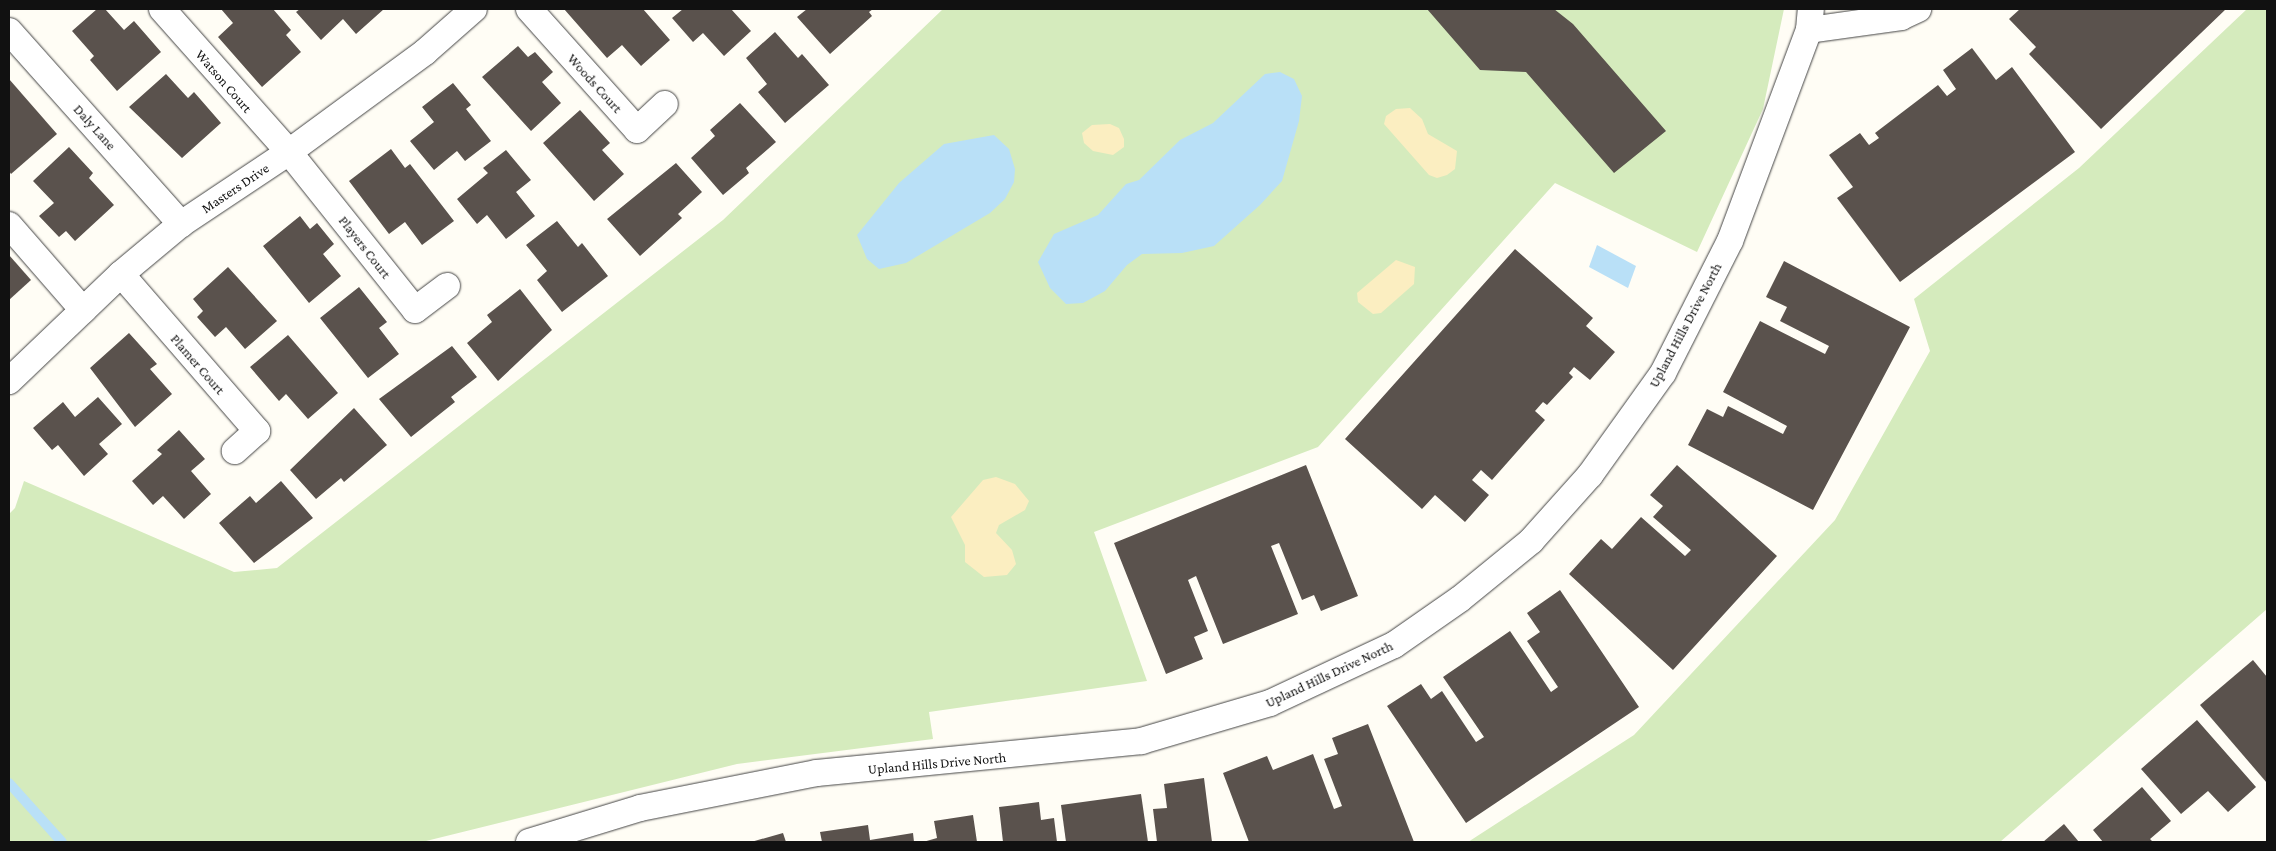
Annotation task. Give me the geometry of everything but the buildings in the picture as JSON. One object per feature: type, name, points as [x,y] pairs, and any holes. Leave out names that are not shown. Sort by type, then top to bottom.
[{"type":"street","name":"Watson Court","points":[[162,9],[289,152]]},
{"type":"street","name":"Masters Drive","points":[[9,381],[121,274],[181,224],[289,152],[424,52],[474,9]]},
{"type":"street","name":"Woods Court","points":[[529,9],[637,130],[665,104]]},
{"type":"street","points":[[1810,20],[1901,17],[1918,9]]},
{"type":"street","name":"Upland Hills Drive North","points":[[530,842],[640,808],[818,773],[980,760],[1141,742],[1270,703],[1394,646],[1460,599],[1532,541],[1590,475],[1663,373],[1730,241],[1810,20]]},
{"type":"street","name":"Daly Lane","points":[[9,31],[181,224]]},
{"type":"street","name":"Players Court","points":[[289,152],[415,310],[446,286]]},
{"type":"street","points":[[9,225],[83,310]]},
{"type":"street","name":"Plamer Court","points":[[121,274],[257,431],[235,451]]},
{"type":"green space","points":[[943,9],[1784,9],[1763,109],[1697,252],[1555,183],[1318,447],[1094,532],[1147,681],[929,712],[933,739],[737,764],[422,842],[9,842],[9,514],[15,508],[24,481],[234,572],[277,568],[723,220]]},
{"type":"green space","points":[[2247,9],[2267,9],[2267,609],[2000,842],[1468,842],[1634,735],[1835,520],[1930,351],[1914,299],[2079,168]]},
{"type":"sand","points":[[1410,108],[1422,119],[1428,134],[1457,151],[1455,169],[1447,175],[1437,178],[1429,175],[1384,124],[1386,116],[1396,109]]},
{"type":"sand","points":[[1110,124],[1119,128],[1124,139],[1124,147],[1113,155],[1093,151],[1084,143],[1082,133],[1092,125]]},
{"type":"sand","points":[[1396,260],[1415,267],[1414,284],[1381,313],[1373,314],[1358,302],[1357,293]]},
{"type":"sand","points":[[996,477],[1015,484],[1029,501],[1025,510],[999,525],[996,533],[1012,550],[1016,564],[1007,575],[984,577],[965,562],[965,545],[951,517],[983,480]]},
{"type":"water","points":[[1280,72],[1294,79],[1302,96],[1299,121],[1282,181],[1260,205],[1214,246],[1182,253],[1142,254],[1127,265],[1105,291],[1083,303],[1066,304],[1050,288],[1038,262],[1054,234],[1098,215],[1126,184],[1139,180],[1180,140],[1213,123],[1265,74]]},
{"type":"water","points":[[994,135],[1009,149],[1015,169],[1014,182],[1005,199],[990,213],[906,263],[879,269],[867,259],[857,235],[899,183],[944,144]]},
{"type":"water","points":[[1597,245],[1636,266],[1628,288],[1589,267]]},
{"type":"waterway","points":[[9,783],[62,842]]}]
